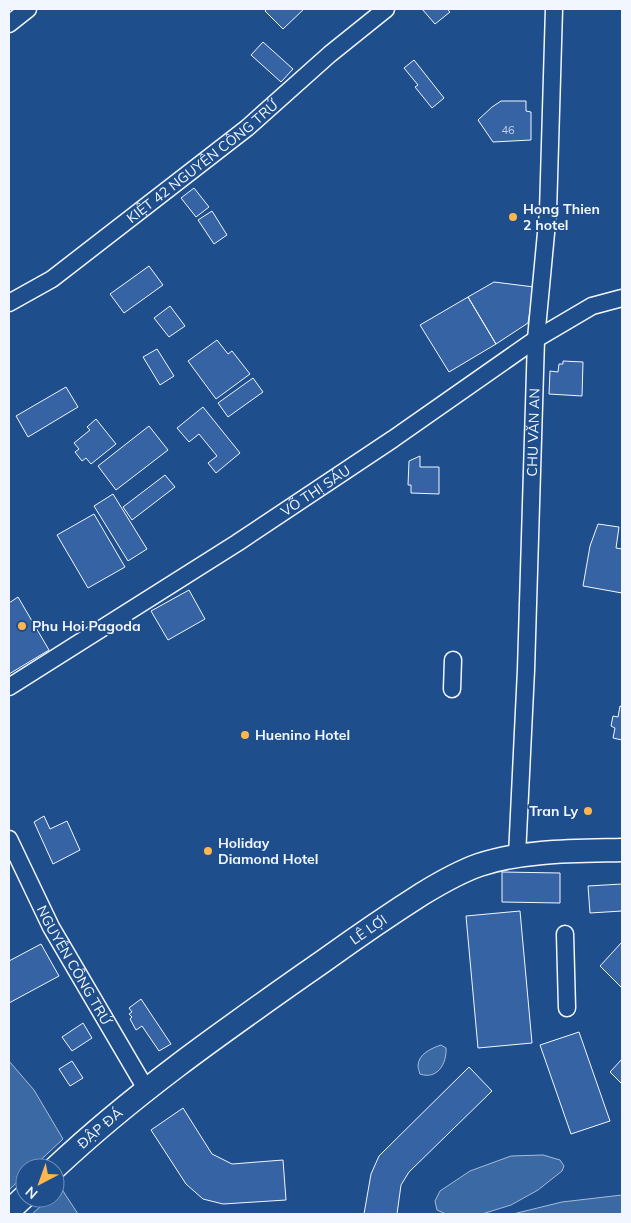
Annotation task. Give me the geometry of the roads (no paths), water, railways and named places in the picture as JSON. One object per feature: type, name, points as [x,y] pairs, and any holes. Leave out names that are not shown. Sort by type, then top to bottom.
[{"type":"main road","name":"LÊ LỢI","points":[[146,1089],[224,1030],[404,905],[443,882],[479,865],[517,856],[564,851],[622,850]]},
{"type":"main road","name":"ĐẬP ĐÁ","points":[[65,1159],[93,1132],[146,1089]]},
{"type":"street","points":[[9,24],[28,9]]},
{"type":"street","name":"KIỆT 42 NGUYỄN CÔNG TRỨ","points":[[9,303],[52,279],[247,128],[330,54],[386,9]]},
{"type":"street","name":"CHU VĂN AN","points":[[517,856],[526,661],[536,339],[548,212],[554,9]]},
{"type":"street","name":"VÕ THỊ SÁU","points":[[9,687],[237,543],[393,439],[536,339],[592,306],[622,298]]},
{"type":"street","points":[[452,689],[453,660]]},
{"type":"street","name":"NGUYỄN CÔNG TRỨ","points":[[9,838],[51,927],[146,1089]]},
{"type":"street","points":[[565,934],[567,1008]]},
{"type":"water","points":[[441,1045],[446,1048],[443,1065],[436,1073],[431,1075],[420,1074],[418,1066],[420,1058],[430,1050]]},
{"type":"water","points":[[9,1061],[34,1090],[63,1139],[43,1158],[15,1158],[15,1184],[9,1190]]},
{"type":"water","points":[[543,1155],[560,1160],[564,1166],[562,1171],[538,1190],[511,1205],[482,1214],[446,1214],[437,1210],[435,1201],[440,1191],[470,1171],[511,1156]]},
{"type":"water","points":[[65,1194],[78,1214],[32,1214],[39,1208],[65,1208]]},
{"type":"water","points":[[622,1195],[622,1214],[513,1214],[562,1202]]},
{"type":"place","name":"Hong Thien 2 hotel","points":[[513,217]]},
{"type":"place","name":"Phu Hoi Pagoda","points":[[22,626]]},
{"type":"place","name":"Huenino Hotel","points":[[245,735]]},
{"type":"place","name":"Tran Ly","points":[[588,811]]},
{"type":"place","name":"Holiday Diamond Hotel","points":[[208,851]]}]
